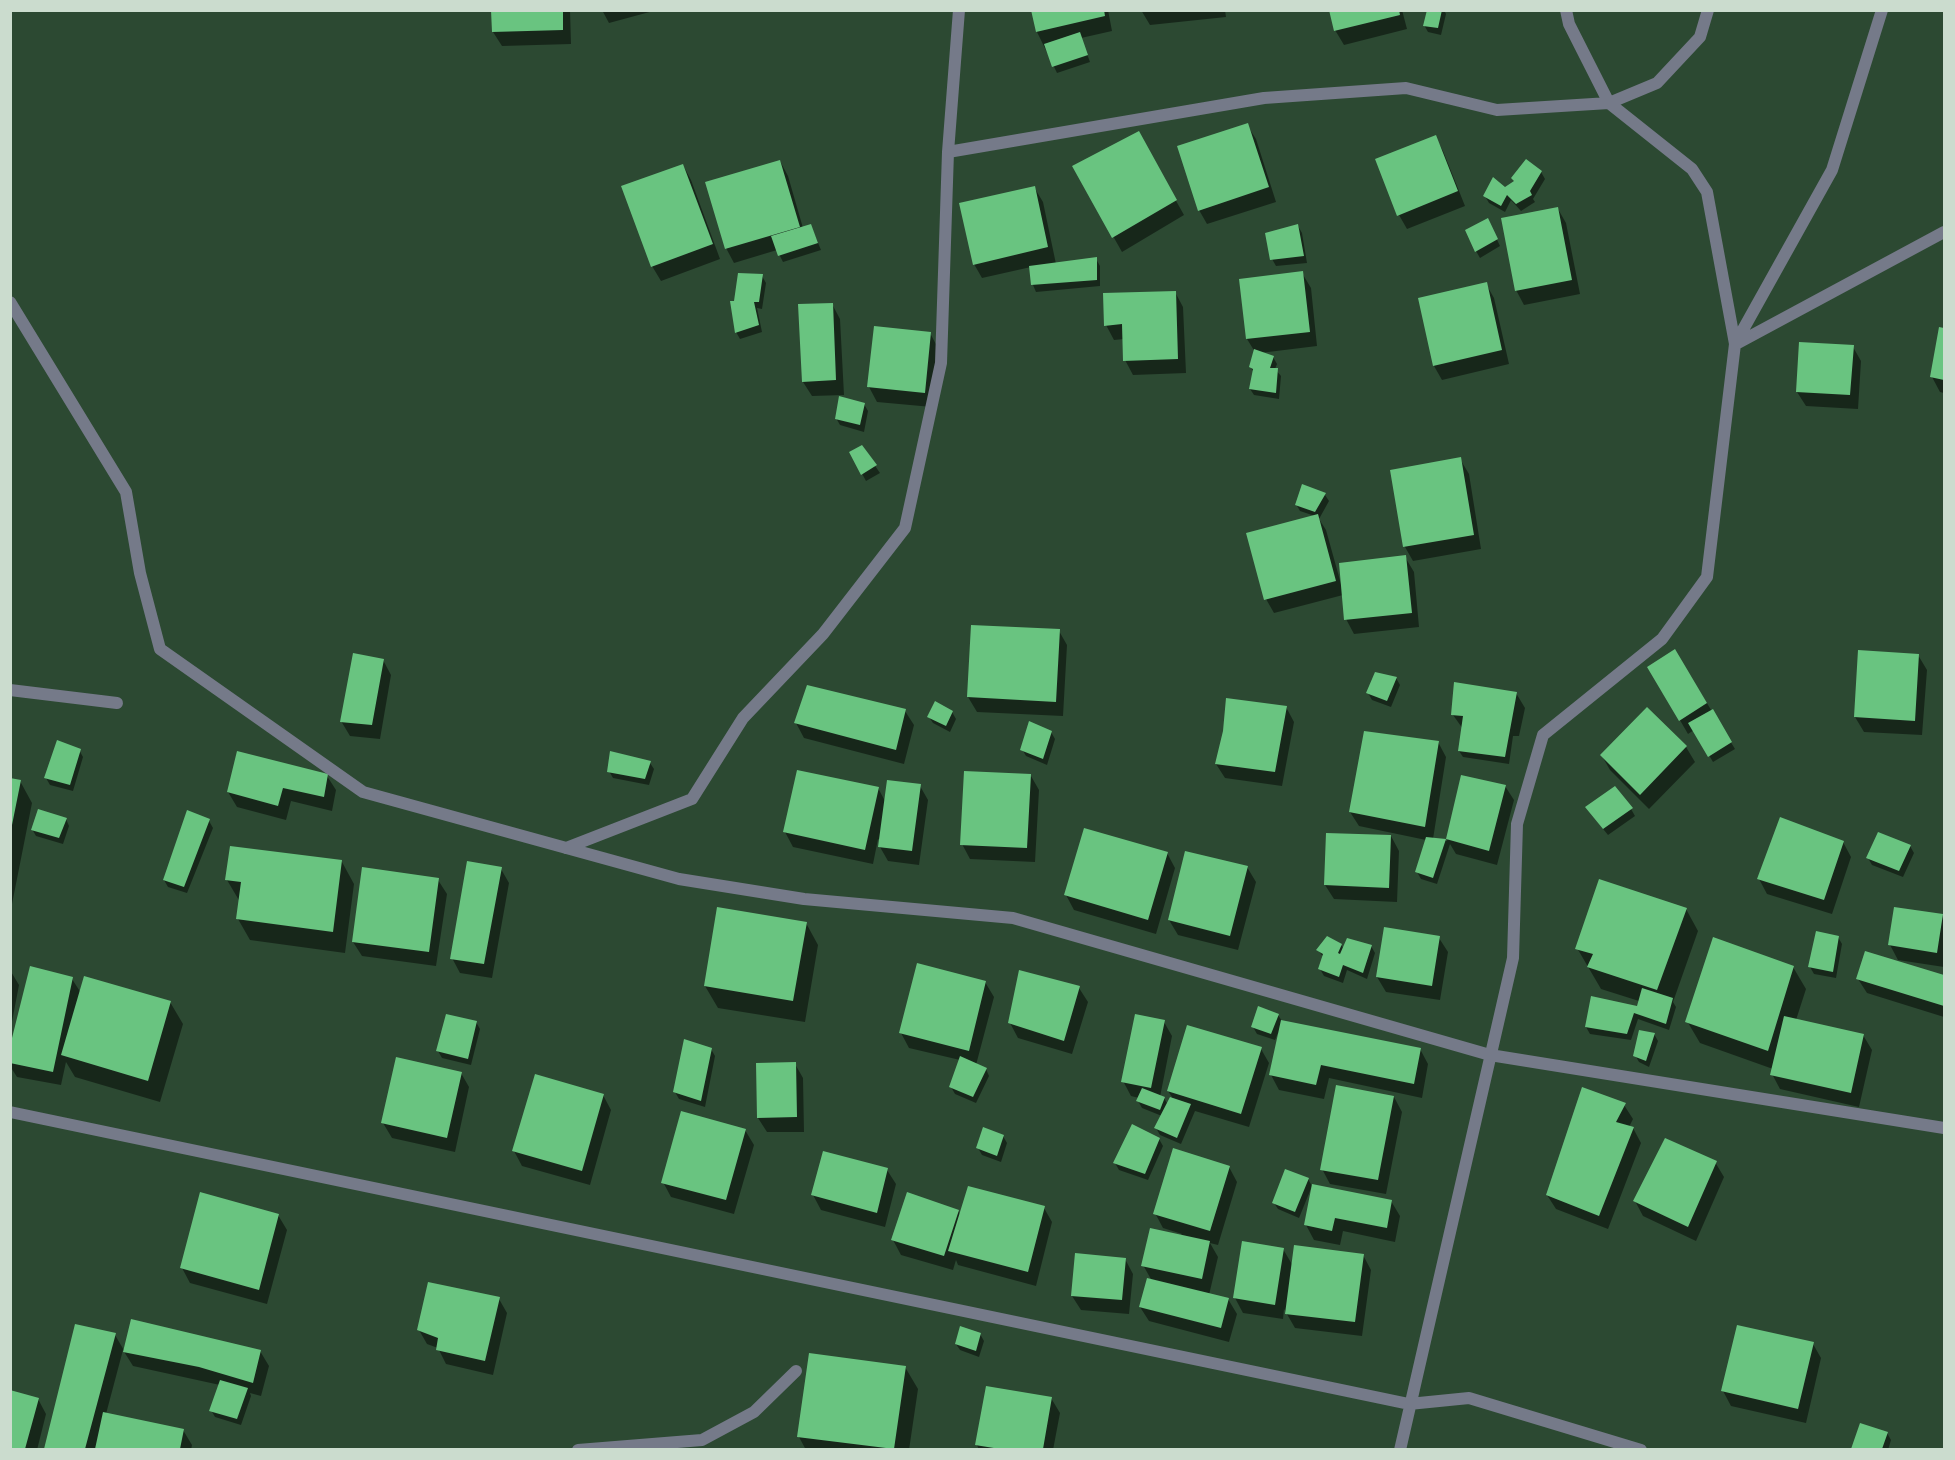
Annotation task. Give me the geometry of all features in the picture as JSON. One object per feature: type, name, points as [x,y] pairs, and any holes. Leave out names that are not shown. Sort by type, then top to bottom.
[{"type":"street","points":[[566,848],[692,799],[743,718],[823,634],[905,528],[941,363],[948,152],[959,10]]},
{"type":"street","points":[[1400,1449],[1513,958],[1517,824],[1543,735],[1662,639],[1707,577],[1735,344],[1707,192],[1692,169],[1609,103],[1569,24],[1566,10]]},
{"type":"street","points":[[948,152],[1264,98],[1406,88],[1497,110],[1609,103],[1657,83],[1700,37],[1708,10]]},
{"type":"street","points":[[1735,344],[1832,170],[1882,10]]},
{"type":"street","points":[[1735,344],[1944,232]]},
{"type":"street","points":[[10,302],[126,492],[140,573],[160,649],[363,792],[680,879],[804,899],[1013,918],[1490,1055],[1944,1128]]},
{"type":"street","points":[[10,690],[117,703]]},
{"type":"street","points":[[10,1112],[1409,1404],[1469,1398],[1641,1449]]},
{"type":"street","points":[[578,1449],[702,1440],[754,1412],[796,1371]]},
{"type":"building","points":[[491,10],[563,10],[563,30],[492,32]]},
{"type":"building","points":[[1031,10],[1104,10],[1105,16],[1036,32]]},
{"type":"building","points":[[1329,10],[1399,10],[1400,15],[1334,31]]},
{"type":"building","points":[[1427,10],[1442,10],[1438,28],[1423,26]]},
{"type":"building","points":[[1080,32],[1088,55],[1052,67],[1044,44]]},
{"type":"building","points":[[1248,123],[1269,187],[1198,211],[1177,146]]},
{"type":"building","points":[[1139,131],[1177,200],[1112,238],[1072,166]]},
{"type":"building","points":[[1436,135],[1458,191],[1397,216],[1375,159]]},
{"type":"building","points":[[1526,159],[1542,171],[1530,191],[1532,195],[1516,204],[1507,195],[1501,206],[1483,196],[1493,177],[1505,187],[1514,181],[1511,178]]},
{"type":"building","points":[[780,160],[800,227],[725,249],[705,182]]},
{"type":"building","points":[[683,164],[713,244],[651,267],[621,186]]},
{"type":"building","points":[[1035,186],[1048,247],[973,265],[959,203]]},
{"type":"building","points":[[1558,207],[1572,280],[1515,291],[1501,218]]},
{"type":"building","points":[[1488,218],[1498,239],[1475,252],[1465,230]]},
{"type":"building","points":[[811,224],[818,243],[778,256],[771,236]]},
{"type":"building","points":[[1298,224],[1304,256],[1270,260],[1265,233]]},
{"type":"building","points":[[1097,257],[1097,280],[1031,285],[1029,266]]},
{"type":"building","points":[[1303,271],[1310,332],[1246,339],[1239,279]]},
{"type":"building","points":[[738,273],[763,274],[759,302],[754,302],[759,325],[735,333],[730,301],[734,301]]},
{"type":"building","points":[[1487,282],[1502,350],[1433,366],[1418,298]]},
{"type":"building","points":[[1176,291],[1178,359],[1123,361],[1122,324],[1104,326],[1103,293]]},
{"type":"building","points":[[833,303],[836,380],[802,382],[798,304]]},
{"type":"building","points":[[874,326],[931,332],[925,393],[867,387]]},
{"type":"building","points":[[1939,327],[1944,328],[1944,380],[1930,377]]},
{"type":"building","points":[[1799,342],[1854,345],[1850,395],[1796,392]]},
{"type":"building","points":[[1254,349],[1274,356],[1270,368],[1278,368],[1276,393],[1249,389],[1253,369],[1249,367]]},
{"type":"building","points":[[839,396],[865,403],[860,425],[835,419]]},
{"type":"building","points":[[862,445],[877,465],[861,475],[849,452]]},
{"type":"building","points":[[1461,457],[1474,535],[1403,547],[1390,470]]},
{"type":"building","points":[[1302,484],[1326,493],[1315,512],[1295,505]]},
{"type":"building","points":[[1318,514],[1336,581],[1264,600],[1246,533]]},
{"type":"building","points":[[1406,555],[1412,613],[1344,620],[1339,563]]},
{"type":"building","points":[[971,625],[1060,629],[1056,702],[967,697]]},
{"type":"building","points":[[1675,649],[1707,703],[1679,721],[1647,667]]},
{"type":"building","points":[[1858,650],[1919,654],[1915,721],[1854,717]]},
{"type":"building","points":[[353,653],[384,659],[372,725],[340,722]]},
{"type":"building","points":[[1375,672],[1397,677],[1387,701],[1366,693]]},
{"type":"building","points":[[1454,682],[1517,692],[1505,757],[1458,751],[1463,716],[1451,715]]},
{"type":"building","points":[[807,685],[906,709],[896,750],[794,723]]},
{"type":"building","points":[[1226,698],[1287,706],[1275,772],[1215,764],[1223,731]]},
{"type":"building","points":[[935,701],[953,711],[946,726],[927,717]]},
{"type":"building","points":[[1647,707],[1687,746],[1640,795],[1600,755]]},
{"type":"building","points":[[1713,709],[1732,742],[1708,757],[1688,723]]},
{"type":"building","points":[[1029,721],[1052,731],[1043,759],[1020,750]]},
{"type":"building","points":[[1364,731],[1439,741],[1425,827],[1349,812]]},
{"type":"building","points":[[57,740],[81,749],[70,785],[44,778]]},
{"type":"building","points":[[237,751],[328,774],[324,797],[283,788],[278,806],[227,792]]},
{"type":"building","points":[[610,751],[651,761],[645,779],[607,772]]},
{"type":"building","points":[[797,770],[879,787],[865,850],[783,832]]},
{"type":"building","points":[[964,771],[1031,774],[1027,848],[960,845]]},
{"type":"building","points":[[1461,775],[1506,785],[1489,851],[1446,839]]},
{"type":"building","points":[[10,778],[21,780],[12,825],[10,825]]},
{"type":"building","points":[[887,780],[921,784],[912,851],[878,847]]},
{"type":"building","points":[[1615,786],[1633,808],[1603,829],[1585,807]]},
{"type":"building","points":[[38,809],[67,818],[59,838],[31,830]]},
{"type":"building","points":[[187,810],[210,819],[184,887],[163,880]]},
{"type":"building","points":[[1780,817],[1844,841],[1824,900],[1757,879]]},
{"type":"building","points":[[1084,828],[1168,852],[1148,920],[1064,895]]},
{"type":"building","points":[[1878,832],[1911,845],[1899,871],[1866,858]]},
{"type":"building","points":[[1326,833],[1391,835],[1389,888],[1324,885]]},
{"type":"building","points":[[1426,837],[1446,839],[1433,878],[1415,872]]},
{"type":"building","points":[[230,846],[342,860],[333,932],[236,919],[241,882],[225,880]]},
{"type":"building","points":[[1185,851],[1248,866],[1230,936],[1168,920]]},
{"type":"building","points":[[467,861],[502,867],[484,964],[450,959]]},
{"type":"building","points":[[362,867],[439,878],[429,952],[352,942]]},
{"type":"building","points":[[1599,879],[1687,908],[1657,990],[1587,967],[1593,954],[1575,949]]},
{"type":"building","points":[[717,907],[807,922],[793,1001],[704,986]]},
{"type":"building","points":[[1894,907],[1943,914],[1937,953],[1888,945]]},
{"type":"building","points":[[1384,927],[1440,936],[1432,986],[1376,977]]},
{"type":"building","points":[[1816,931],[1839,936],[1833,972],[1808,967]]},
{"type":"building","points":[[1327,936],[1342,944],[1338,953],[1340,954],[1347,938],[1372,945],[1363,973],[1343,965],[1339,977],[1318,969],[1323,954],[1316,950]]},
{"type":"building","points":[[1713,937],[1794,966],[1768,1051],[1685,1022]]},
{"type":"building","points":[[1865,951],[1944,975],[1944,1006],[1856,979]]},
{"type":"building","points":[[917,963],[986,981],[969,1051],[899,1033]]},
{"type":"building","points":[[30,966],[73,977],[53,1072],[10,1063],[10,1046]]},
{"type":"building","points":[[1019,970],[1080,986],[1064,1041],[1008,1023]]},
{"type":"building","points":[[84,976],[171,1001],[148,1081],[61,1055]]},
{"type":"building","points":[[1642,988],[1673,998],[1666,1024],[1634,1013],[1627,1034],[1585,1027],[1591,996],[1637,1006]]},
{"type":"building","points":[[1258,1006],[1279,1014],[1271,1034],[1251,1027]]},
{"type":"building","points":[[446,1014],[477,1021],[468,1059],[436,1051]]},
{"type":"building","points":[[1135,1014],[1165,1020],[1151,1088],[1121,1082]]},
{"type":"building","points":[[1784,1016],[1864,1034],[1851,1093],[1770,1075]]},
{"type":"building","points":[[1281,1020],[1421,1048],[1414,1084],[1321,1065],[1316,1085],[1269,1075]]},
{"type":"building","points":[[1187,1025],[1262,1047],[1241,1114],[1167,1091]]},
{"type":"building","points":[[1639,1030],[1655,1033],[1646,1061],[1633,1056]]},
{"type":"building","points":[[684,1039],[712,1048],[701,1101],[673,1092]]},
{"type":"building","points":[[960,1056],[987,1068],[973,1097],[949,1087]]},
{"type":"building","points":[[396,1057],[462,1072],[447,1138],[381,1123]]},
{"type":"building","points":[[796,1062],[797,1117],[757,1118],[756,1063]]},
{"type":"building","points":[[535,1074],[604,1094],[582,1171],[512,1151]]},
{"type":"building","points":[[1336,1085],[1394,1096],[1378,1180],[1320,1170]]},
{"type":"building","points":[[1582,1087],[1626,1103],[1616,1122],[1634,1127],[1599,1216],[1546,1195]]},
{"type":"building","points":[[1142,1088],[1165,1097],[1160,1110],[1136,1101]]},
{"type":"building","points":[[1170,1097],[1191,1104],[1177,1138],[1154,1128]]},
{"type":"building","points":[[681,1111],[746,1129],[726,1200],[661,1183]]},
{"type":"building","points":[[1132,1124],[1160,1138],[1145,1174],[1113,1163]]},
{"type":"building","points":[[983,1127],[1004,1135],[997,1156],[976,1148]]},
{"type":"building","points":[[1665,1138],[1717,1161],[1688,1227],[1633,1201]]},
{"type":"building","points":[[1173,1148],[1230,1166],[1210,1231],[1153,1214]]},
{"type":"building","points":[[823,1151],[888,1168],[877,1213],[811,1195]]},
{"type":"building","points":[[1285,1169],[1309,1178],[1295,1212],[1272,1203]]},
{"type":"building","points":[[1312,1184],[1392,1200],[1387,1228],[1335,1218],[1332,1231],[1304,1225]]},
{"type":"building","points":[[968,1186],[1045,1206],[1028,1272],[948,1251]]},
{"type":"building","points":[[200,1192],[279,1214],[259,1290],[180,1268]]},
{"type":"building","points":[[907,1192],[959,1210],[944,1256],[891,1240]]},
{"type":"building","points":[[1150,1228],[1210,1241],[1202,1279],[1141,1266]]},
{"type":"building","points":[[1242,1241],[1284,1248],[1275,1305],[1233,1298]]},
{"type":"building","points":[[1294,1245],[1364,1254],[1355,1322],[1285,1314]]},
{"type":"building","points":[[1075,1253],[1126,1258],[1122,1300],[1071,1296]]},
{"type":"building","points":[[1147,1278],[1229,1298],[1221,1328],[1139,1307]]},
{"type":"building","points":[[428,1282],[500,1297],[485,1361],[436,1350],[438,1338],[417,1330]]},
{"type":"building","points":[[131,1319],[261,1350],[253,1383],[199,1367],[123,1352]]},
{"type":"building","points":[[75,1324],[116,1333],[85,1449],[44,1449]]},
{"type":"building","points":[[1737,1325],[1814,1342],[1798,1409],[1721,1391]]},
{"type":"building","points":[[960,1326],[981,1333],[976,1351],[955,1344]]},
{"type":"building","points":[[809,1353],[906,1366],[894,1449],[797,1437]]},
{"type":"building","points":[[220,1380],[248,1388],[237,1419],[209,1411]]},
{"type":"building","points":[[986,1386],[1052,1397],[1043,1449],[1000,1449],[975,1445]]},
{"type":"building","points":[[10,1390],[39,1398],[25,1449],[10,1449]]},
{"type":"building","points":[[103,1412],[184,1429],[180,1449],[95,1449]]},
{"type":"building","points":[[1860,1423],[1888,1432],[1882,1449],[1851,1449]]}]
